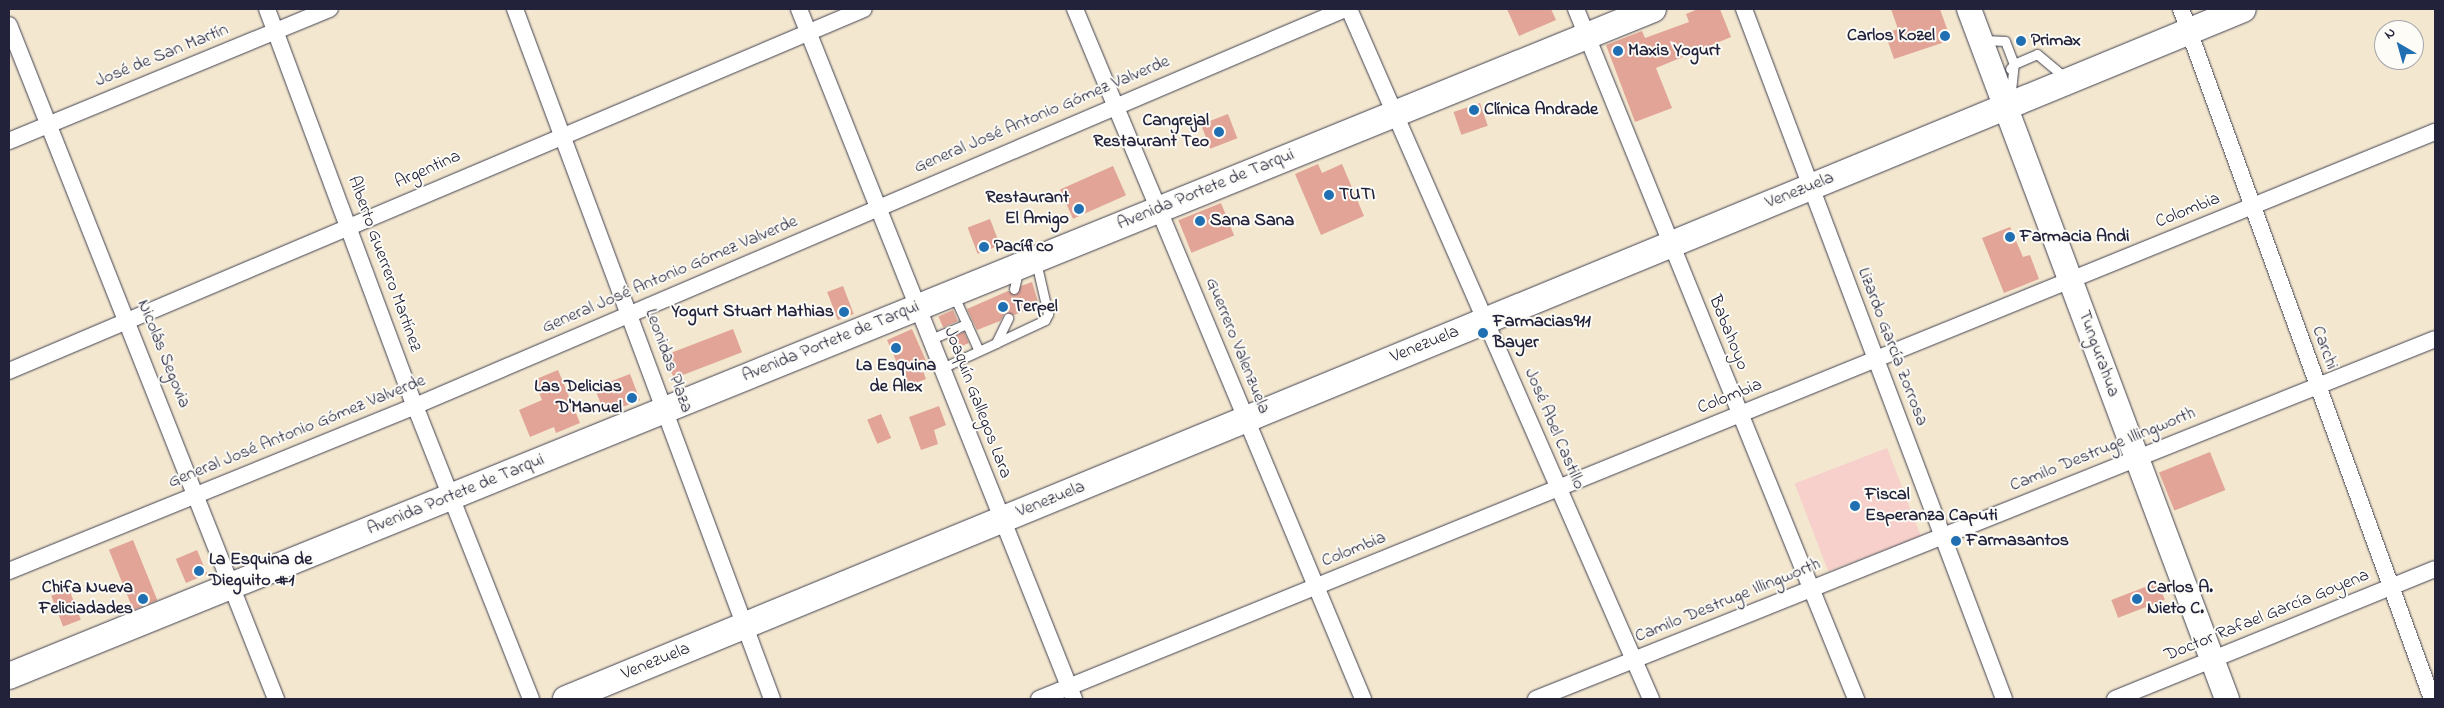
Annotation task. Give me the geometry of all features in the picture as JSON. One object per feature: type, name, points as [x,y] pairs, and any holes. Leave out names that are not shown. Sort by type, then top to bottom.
[{"type":"main road","name":"Avenida Portete de Tarqui","points":[[9,676],[953,293],[1023,271],[1160,209],[1653,9]]},
{"type":"main road","name":"Tungurahua","points":[[1969,9],[2005,97],[2227,699]]},
{"type":"main road","name":"Venezuela","points":[[566,699],[746,625],[998,511],[1809,182],[2005,97],[2064,77],[2185,20],[2243,9]]},
{"type":"street","name":"Alberto Guerrero Martínez","points":[[267,9],[415,406],[531,699]]},
{"type":"street","name":"José de San Martín","points":[[9,141],[330,9]]},
{"type":"street","name":"Leonidas Plaza","points":[[515,9],[772,699]]},
{"type":"street","name":"Joaquín Gallegos Lara","points":[[799,9],[1071,693]]},
{"type":"street","name":"Argentina","points":[[9,371],[126,318],[349,227],[560,134],[864,9]]},
{"type":"street","name":"Guerrero Valenzuela","points":[[1075,9],[1118,105],[1241,411],[1362,699]]},
{"type":"street","name":"General José Antonio Gómez Valverde","points":[[9,571],[415,406],[630,315],[878,206],[1345,9]]},
{"type":"street","name":"José Abel Castillo","points":[[1349,9],[1396,113],[1557,488],[1651,699]]},
{"type":"street","name":"Babahoyo","points":[[1576,9],[1739,415],[1856,699]]},
{"type":"street","name":"Lizardo García Zorrosa","points":[[1744,9],[1874,360],[2004,699]]},
{"type":"street","name":"Carchi","points":[[2185,20],[2388,588],[2432,699]]},
{"type":"street","name":"Nicolás Segovia","points":[[9,25],[197,494],[276,699]]},
{"type":"street","name":"Colombia","points":[[1039,699],[1071,693],[1315,588],[1557,488],[2435,132]]},
{"type":"street","name":"Camilo Destruge Illingworth","points":[[1536,699],[2435,339]]},
{"type":"street","name":"Doctor Rafael García Goyena","points":[[2115,699],[2435,569]]},
{"type":"lane","name":"Venezuela","points":[[2185,20],[2213,9]]},
{"type":"lane","points":[[1981,40],[2005,41],[2014,64],[2005,97]]},
{"type":"lane","points":[[2014,64],[2037,54],[2064,77]]},
{"type":"lane","points":[[2005,97],[2014,64]]},
{"type":"lane","points":[[942,368],[1045,320],[1048,314],[1023,271]]},
{"type":"lane","points":[[953,293],[979,351]]},
{"type":"lane","name":"Venezuela","points":[[1446,324],[1483,315]]},
{"type":"lane","points":[[996,342],[1008,318]]},
{"type":"lane","points":[[931,339],[967,324]]},
{"type":"lane","name":"Venezuela","points":[[746,625],[768,603],[832,577]]},
{"type":"shaded area","name":"Fiscal Esperanza Caputi","points":[[1887,448],[1921,536],[1828,571],[1795,483]]},
{"type":"building","points":[[1507,9],[1551,9],[1556,20],[1519,36]]},
{"type":"building","points":[[1698,9],[1720,9],[1731,37],[1656,68],[1672,108],[1635,122],[1606,45],[1642,31],[1645,38],[1689,22],[1686,14]]},
{"type":"building","points":[[1891,9],[1940,9],[1951,40],[1894,59],[1885,33],[1898,29]]},
{"type":"building","points":[[1480,103],[1488,126],[1461,135],[1454,112]]},
{"type":"building","name":"Cangrejal Restaurant Teo","points":[[1228,114],[1237,138],[1210,149],[1201,124]]},
{"type":"building","name":"TUTI","points":[[1318,164],[1322,173],[1342,164],[1364,216],[1321,235],[1295,174]]},
{"type":"building","points":[[1113,166],[1126,195],[1073,219],[1060,190]]},
{"type":"building","points":[[1221,203],[1234,235],[1191,253],[1178,220]]},
{"type":"building","points":[[990,219],[1000,245],[978,254],[968,228]]},
{"type":"building","points":[[2010,227],[2023,257],[2030,255],[2039,279],[2004,293],[1982,238]]},
{"type":"building","name":"Terpel","points":[[1032,282],[1039,305],[1014,315],[1005,313],[1000,321],[977,330],[967,309],[1008,291],[1016,295],[1021,286]]},
{"type":"building","points":[[843,286],[854,314],[838,320],[827,292]]},
{"type":"building","points":[[953,310],[958,321],[943,327],[938,317]]},
{"type":"building","points":[[733,329],[742,352],[674,379],[665,355]]},
{"type":"building","points":[[912,329],[927,363],[921,365],[926,379],[907,386],[887,340]]},
{"type":"building","points":[[964,332],[969,343],[952,350],[948,339]]},
{"type":"building","points":[[558,370],[580,423],[556,433],[554,427],[530,437],[519,410],[542,400],[534,380]]},
{"type":"building","points":[[630,374],[640,400],[605,414],[595,388]]},
{"type":"building","points":[[939,406],[946,425],[934,430],[938,444],[921,450],[909,417]]},
{"type":"building","points":[[881,414],[891,438],[877,444],[867,420]]},
{"type":"building","points":[[2210,452],[2225,490],[2174,511],[2159,473]]},
{"type":"building","points":[[133,540],[157,600],[133,610],[109,550]]},
{"type":"building","points":[[197,550],[207,574],[186,583],[176,559]]},
{"type":"building","name":"Carlos A. Nieto C.","points":[[2158,582],[2165,600],[2118,618],[2111,600]]},
{"type":"building","points":[[69,589],[81,620],[63,627],[51,596]]},
{"type":"place","name":"Carlos Kozel","points":[[1945,36]]},
{"type":"place","name":"Primax","points":[[2021,41]]},
{"type":"place","name":"Maxis Yogurt","points":[[1618,51]]},
{"type":"place","name":"Clínica Andrade","points":[[1474,110]]},
{"type":"place","name":"Cangrejal Restaurant Teo","points":[[1219,132]]},
{"type":"place","name":"TUTI","points":[[1329,195]]},
{"type":"place","name":"Restaurant El Amigo","points":[[1079,209]]},
{"type":"place","name":"Sana Sana","points":[[1200,221]]},
{"type":"place","name":"Farmacia Andi","points":[[2010,237]]},
{"type":"place","name":"Pacífico","points":[[984,247]]},
{"type":"place","name":"Terpel","points":[[1003,307]]},
{"type":"place","name":"Yogurt Stuart Mathias","points":[[844,312]]},
{"type":"place","name":"Farmacias911 Bayer","points":[[1483,333]]},
{"type":"place","name":"La Esquina de Alex","points":[[896,348]]},
{"type":"place","name":"Las Delicias D'Manuel","points":[[632,398]]},
{"type":"place","name":"Fiscal Esperanza Caputi","points":[[1855,506]]},
{"type":"place","name":"Farmasantos","points":[[1956,541]]},
{"type":"place","name":"La Esquina de Dieguito #1","points":[[199,571]]},
{"type":"place","name":"Chifa Nueva Feliciadades","points":[[143,599]]},
{"type":"place","name":"Carlos A. Nieto C.","points":[[2137,599]]}]
